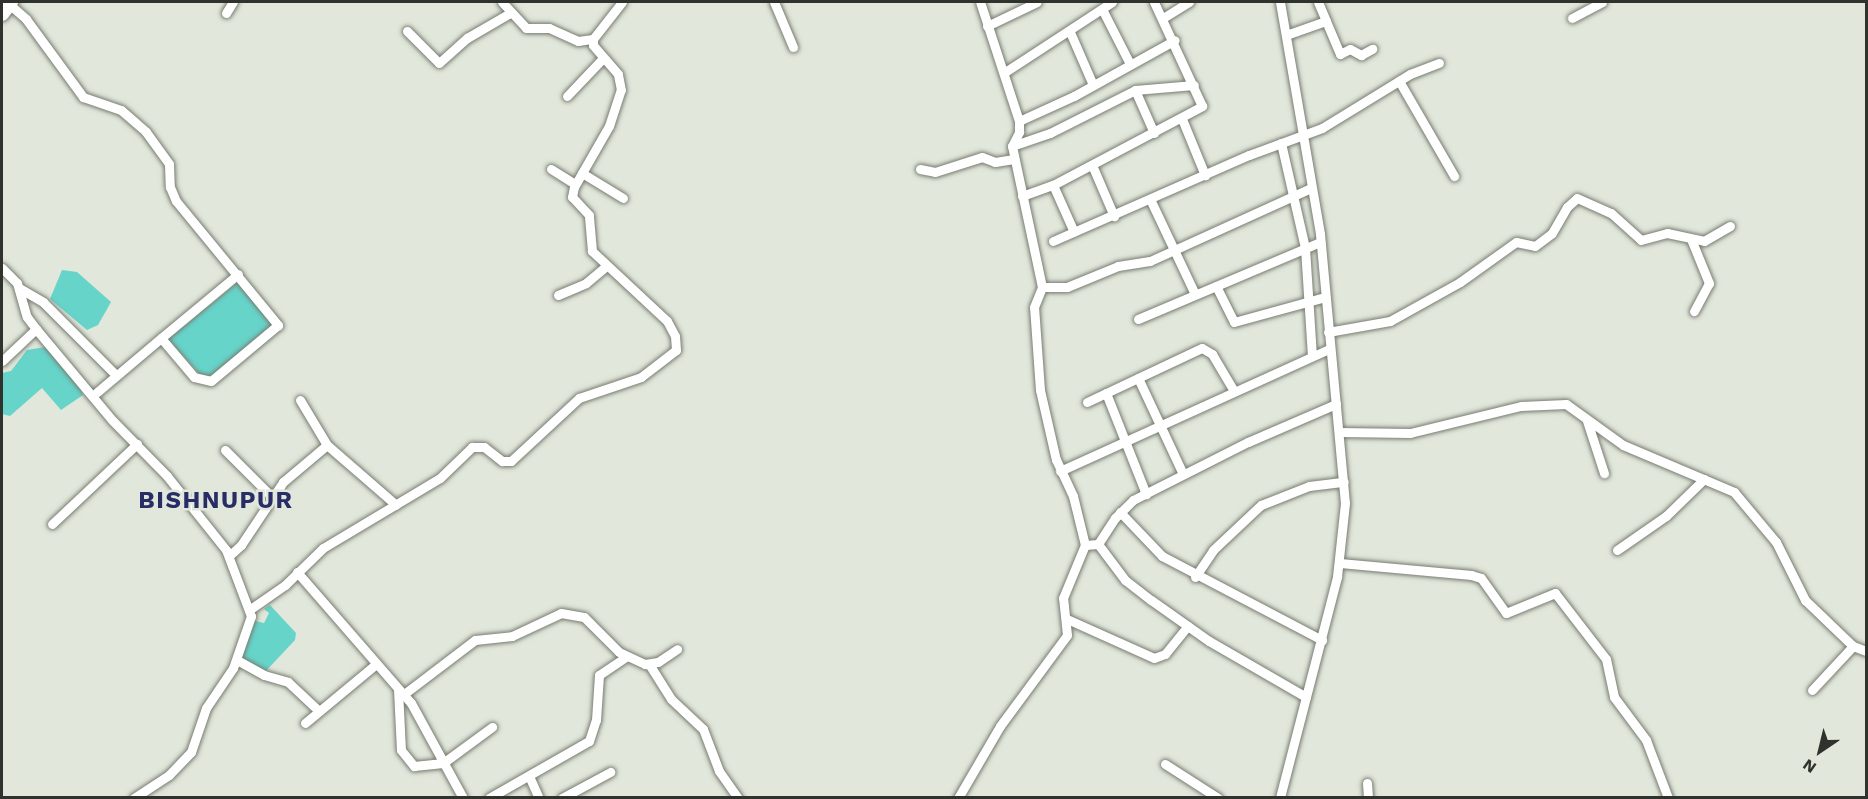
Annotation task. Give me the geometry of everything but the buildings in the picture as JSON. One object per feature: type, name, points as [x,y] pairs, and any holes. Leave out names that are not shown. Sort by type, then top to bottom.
[{"type":"street","points":[[226,13],[233,2]]},
{"type":"street","points":[[502,2],[510,13],[532,30],[549,28],[578,41],[593,39],[622,2]]},
{"type":"street","points":[[774,2],[793,47]]},
{"type":"street","points":[[958,798],[1000,726],[1059,649],[1067,635],[1063,598],[1085,544],[1073,496],[1060,471],[1038,369],[1034,307],[1042,287],[1012,146],[1019,132],[1019,121],[1005,72],[980,2]]},
{"type":"street","points":[[987,26],[1037,2]]},
{"type":"street","points":[[1005,72],[1070,32],[1112,2]]},
{"type":"street","points":[[1022,196],[1053,185],[1182,119],[1202,106],[1175,40],[1154,2]]},
{"type":"street","points":[[1163,18],[1189,2]]},
{"type":"street","points":[[1280,2],[1320,242],[1344,482],[1340,563],[1280,798]]},
{"type":"street","points":[[1318,2],[1340,54],[1351,49],[1361,55],[1372,49]]},
{"type":"street","points":[[1572,18],[1602,2]]},
{"type":"street","points":[[7,6],[26,19],[83,97],[121,110],[146,132],[169,164],[170,188],[176,201],[276,320],[274,332],[206,383],[194,377],[161,338]]},
{"type":"street","points":[[1102,9],[1130,64]]},
{"type":"street","points":[[407,31],[439,63],[467,38],[510,13]]},
{"type":"street","points":[[1286,35],[1326,21]]},
{"type":"street","points":[[1070,32],[1093,85]]},
{"type":"street","points":[[249,610],[297,572],[322,548],[440,478],[472,447],[484,447],[502,461],[511,461],[579,398],[641,377],[671,356],[677,344],[667,321],[606,266],[592,250],[590,215],[572,197],[576,184],[609,126],[621,90],[618,74],[603,58],[593,39]]},
{"type":"street","points":[[1019,121],[1093,85],[1175,40]]},
{"type":"street","points":[[567,96],[603,58]]},
{"type":"street","points":[[1053,241],[1281,143],[1303,136],[1339,119],[1399,81],[1438,63]]},
{"type":"street","points":[[1399,81],[1454,176]]},
{"type":"street","points":[[1012,146],[1050,133],[1135,90],[1194,85]]},
{"type":"street","points":[[1135,90],[1154,133]]},
{"type":"street","points":[[1182,119],[1206,175]]},
{"type":"street","points":[[1281,143],[1295,195],[1305,248],[1312,356]]},
{"type":"street","points":[[920,169],[935,172],[982,157],[995,162],[1014,159]]},
{"type":"street","points":[[1092,165],[1113,216]]},
{"type":"street","points":[[551,169],[576,184]]},
{"type":"street","points":[[582,173],[623,198]]},
{"type":"street","points":[[1053,185],[1074,232]]},
{"type":"street","points":[[1042,287],[1067,287],[1174,250],[1311,188]]},
{"type":"street","points":[[1328,332],[1390,321],[1460,282],[1516,242],[1535,246],[1552,233],[1567,207],[1577,198],[1611,213],[1641,240],[1667,233],[1691,240],[1708,240],[1730,226]]},
{"type":"street","points":[[1150,199],[1195,294]]},
{"type":"street","points":[[1691,240],[1709,283],[1694,311]]},
{"type":"street","points":[[1138,319],[1320,242]]},
{"type":"street","points":[[558,295],[586,283],[606,266]]},
{"type":"street","points":[[2,268],[19,288],[43,302],[116,375]]},
{"type":"street","points":[[97,392],[238,274]]},
{"type":"street","points":[[1216,286],[1234,322],[1325,297]]},
{"type":"street","points":[[19,288],[27,317],[36,329],[230,555],[236,583],[249,610],[251,620],[237,660],[206,708],[191,752],[169,775],[134,798]]},
{"type":"street","points":[[2,361],[36,329]]},
{"type":"street","points":[[1087,402],[1202,348],[1212,354],[1234,391]]},
{"type":"street","points":[[1060,471],[1329,349]]},
{"type":"street","points":[[1138,378],[1184,474]]},
{"type":"street","points":[[1106,393],[1146,494]]},
{"type":"street","points":[[300,400],[327,445],[396,505]]},
{"type":"street","points":[[1339,432],[1410,433],[1547,402],[1566,404],[1623,445],[1734,492],[1745,502],[1776,542],[1805,600],[1853,646],[1866,651]]},
{"type":"street","points":[[1098,544],[1120,512],[1146,494],[1184,474],[1336,404]]},
{"type":"street","points":[[1586,420],[1604,473]]},
{"type":"street","points":[[52,524],[137,444]]},
{"type":"street","points":[[230,555],[241,545],[283,483],[327,445]]},
{"type":"street","points":[[225,450],[272,497]]},
{"type":"street","points":[[1617,550],[1666,516],[1704,479]]},
{"type":"street","points":[[1195,577],[1213,550],[1261,505],[1309,486],[1344,482]]},
{"type":"street","points":[[1120,512],[1148,544],[1195,577],[1322,640]]},
{"type":"street","points":[[1085,544],[1098,544]]},
{"type":"street","points":[[1098,544],[1125,580],[1188,626],[1305,697]]},
{"type":"street","points":[[1340,563],[1471,575],[1481,578],[1506,613],[1555,592],[1603,655],[1614,697],[1646,740],[1668,798]]},
{"type":"street","points":[[297,572],[401,692],[461,795],[451,798]]},
{"type":"street","points":[[492,727],[443,763],[420,767],[403,755],[397,717],[401,692],[475,640],[512,636],[561,613],[584,617],[626,657],[649,664],[671,699],[704,729],[719,771],[738,798]]},
{"type":"street","points":[[1067,619],[1154,658],[1165,654],[1188,626]]},
{"type":"street","points":[[1812,690],[1853,646]]},
{"type":"street","points":[[649,664],[677,649]]},
{"type":"street","points":[[489,798],[589,741],[596,720],[599,675],[626,657]]},
{"type":"street","points":[[237,660],[264,675],[288,682],[319,711]]},
{"type":"street","points":[[305,723],[376,664]]},
{"type":"street","points":[[1165,764],[1218,798]]},
{"type":"street","points":[[562,798],[610,772]]},
{"type":"street","points":[[529,776],[539,798]]},
{"type":"street","points":[[1366,783],[1368,798]]},
{"type":"water","points":[[62,270],[77,272],[111,302],[98,325],[87,330],[50,299]]},
{"type":"water","points":[[237,283],[276,328],[224,370],[204,379],[168,339]]},
{"type":"water","points":[[45,347],[76,378],[83,395],[61,410],[42,388],[10,416],[2,414],[2,373],[11,371],[27,350]]},
{"type":"water","points":[[270,605],[296,633],[295,640],[265,672],[241,657],[255,621],[264,623],[269,613],[264,609]]},
{"type":"district","name":"BISHNUPUR","points":[[216,501]]}]
